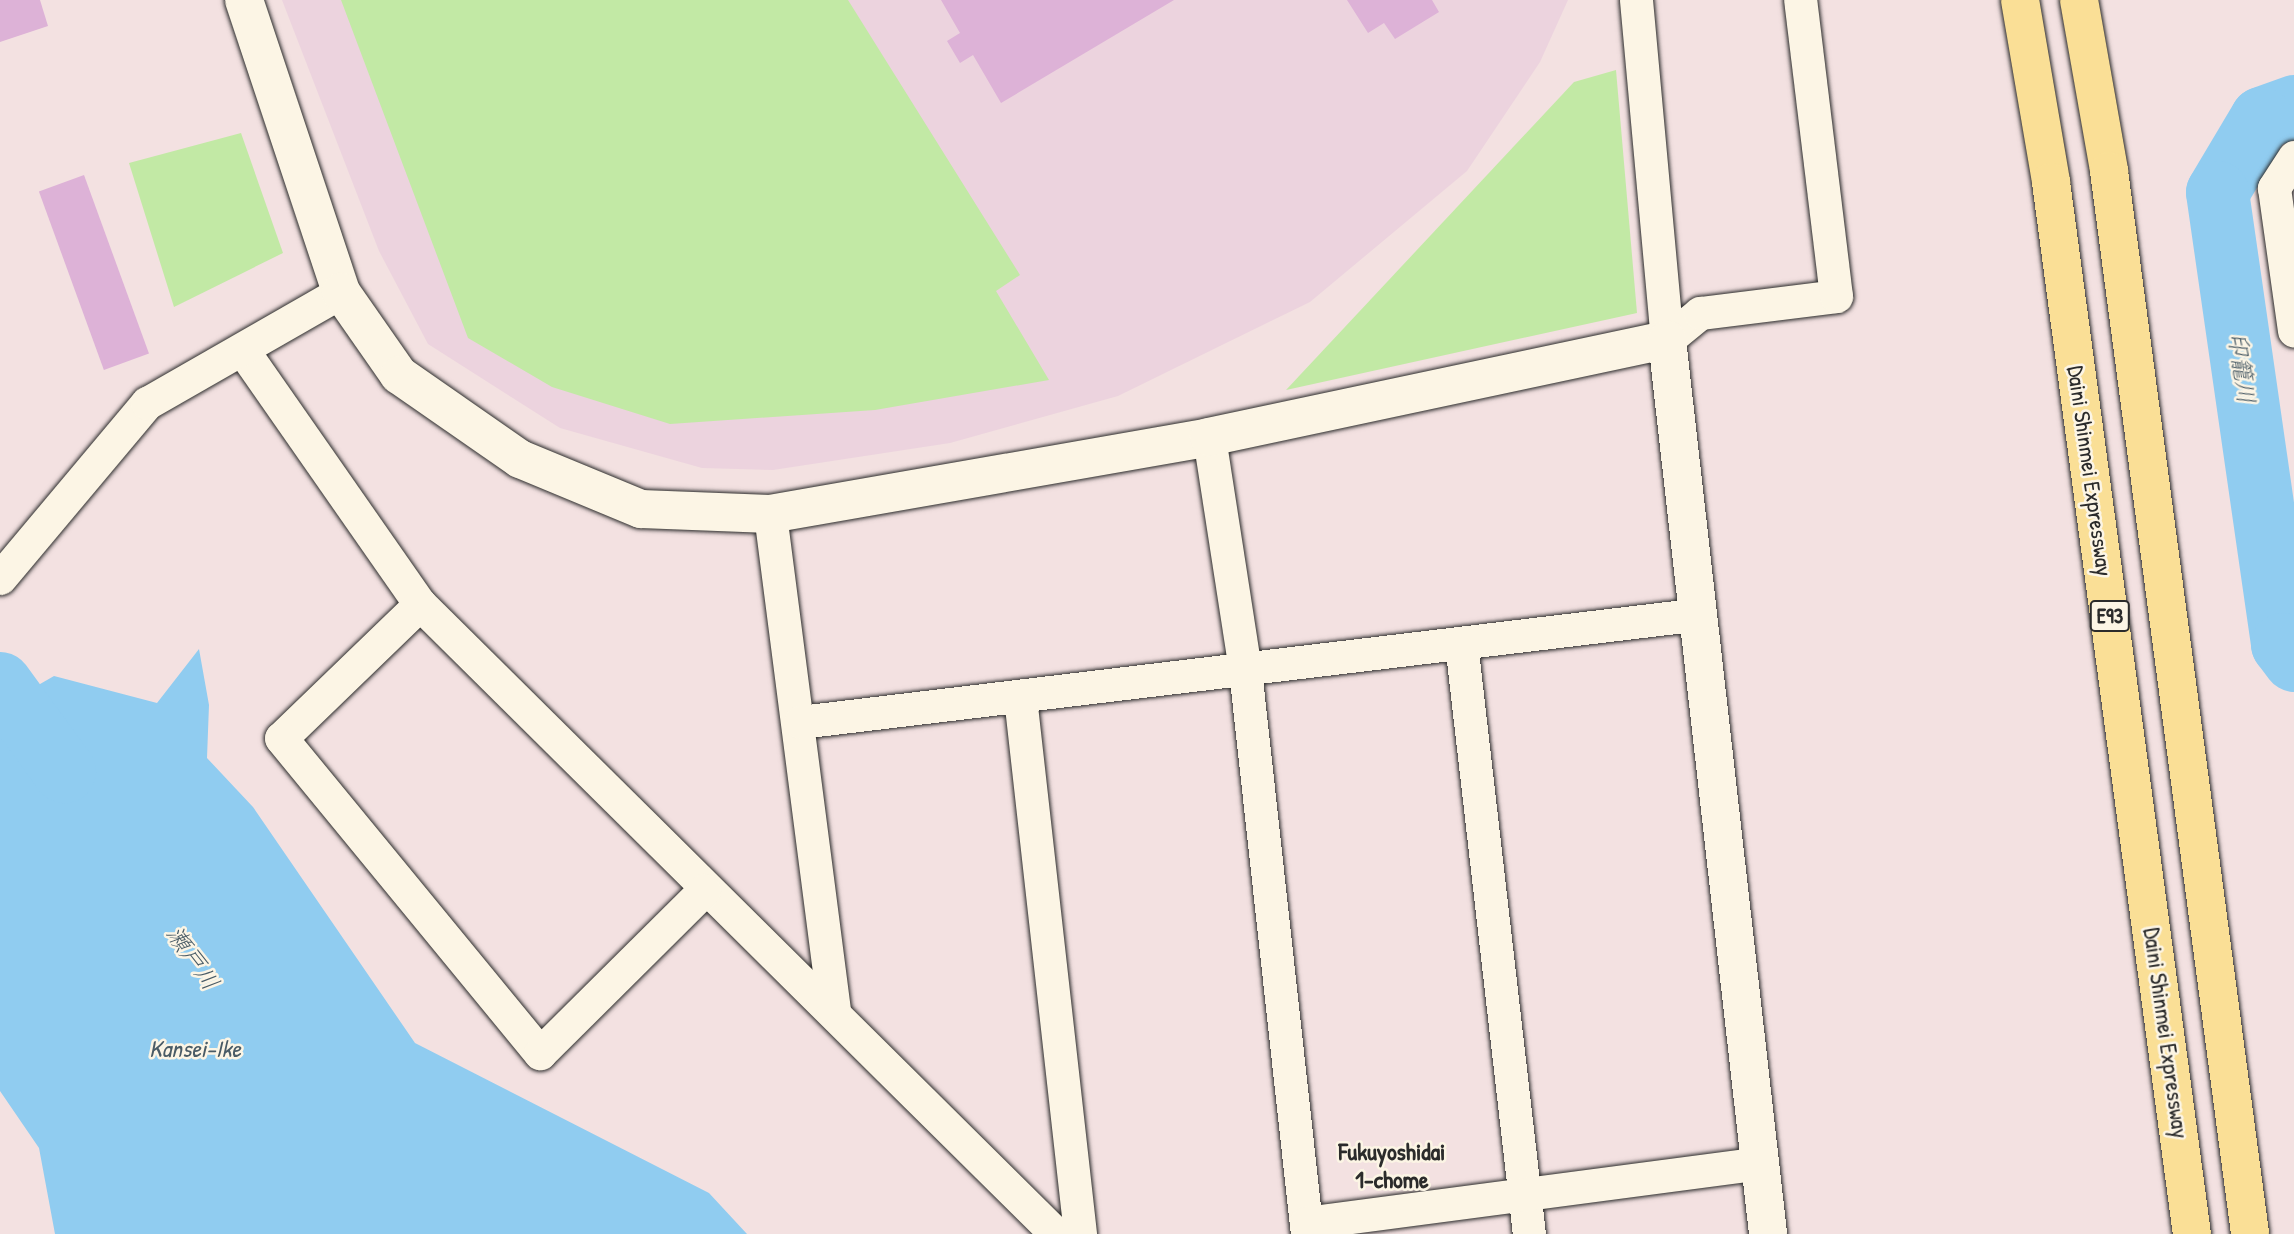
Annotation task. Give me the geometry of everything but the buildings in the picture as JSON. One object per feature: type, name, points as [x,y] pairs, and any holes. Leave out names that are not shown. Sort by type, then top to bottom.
[{"type":"highway","name":"Daini Shinmei Expressway","points":[[2020,0],[2051,182],[2192,1234]]},
{"type":"highway","points":[[2079,0],[2113,199],[2250,1234]]},
{"type":"street","points":[[244,0],[341,292],[399,375],[520,459],[641,509],[770,514],[1209,437],[1667,341],[1700,313],[1836,296],[1800,0]]},
{"type":"street","points":[[1636,0],[1667,341],[1700,614],[1768,1234]]},
{"type":"street","points":[[2294,158],[2274,188],[2294,331]]},
{"type":"street","points":[[0,578],[147,403],[244,352],[341,292]]},
{"type":"street","points":[[244,352],[420,604],[704,890],[834,1010],[1056,1234]]},
{"type":"street","points":[[1209,437],[1245,670],[1306,1229],[1524,1195],[1759,1163]]},
{"type":"street","points":[[770,514],[800,722],[834,1010]]},
{"type":"street","points":[[420,604],[281,738],[540,1053],[704,890]]},
{"type":"street","points":[[800,722],[1700,614]]},
{"type":"street","points":[[1461,643],[1529,1234]]},
{"type":"street","points":[[1020,696],[1080,1234]]},
{"type":"shaded area","points":[[282,0],[1568,0],[1540,62],[1467,171],[1310,302],[1118,396],[950,443],[773,470],[702,468],[560,428],[428,344],[379,251]]},
{"type":"green space","points":[[341,0],[848,0],[1020,275],[996,291],[1049,380],[875,410],[670,424],[552,387],[468,338]]},
{"type":"green space","points":[[1616,70],[1637,313],[1286,390],[1574,82]]},
{"type":"green space","points":[[241,133],[283,253],[174,307],[129,163]]},
{"type":"water","name":"Kansei-Ike","points":[[199,649],[209,705],[207,758],[253,807],[415,1043],[709,1193],[747,1234],[55,1234],[39,1148],[0,1091],[0,733],[14,699],[54,676],[157,703]]},
{"type":"waterway","name":"印籠川","points":[[2294,106],[2261,118],[2217,192],[2282,644],[2294,660]]},
{"type":"waterway","name":"瀬戸川","points":[[0,683],[64,771]]},
{"type":"district","name":"Fukuyoshidai 1-chome","points":[[1392,1166]]}]
